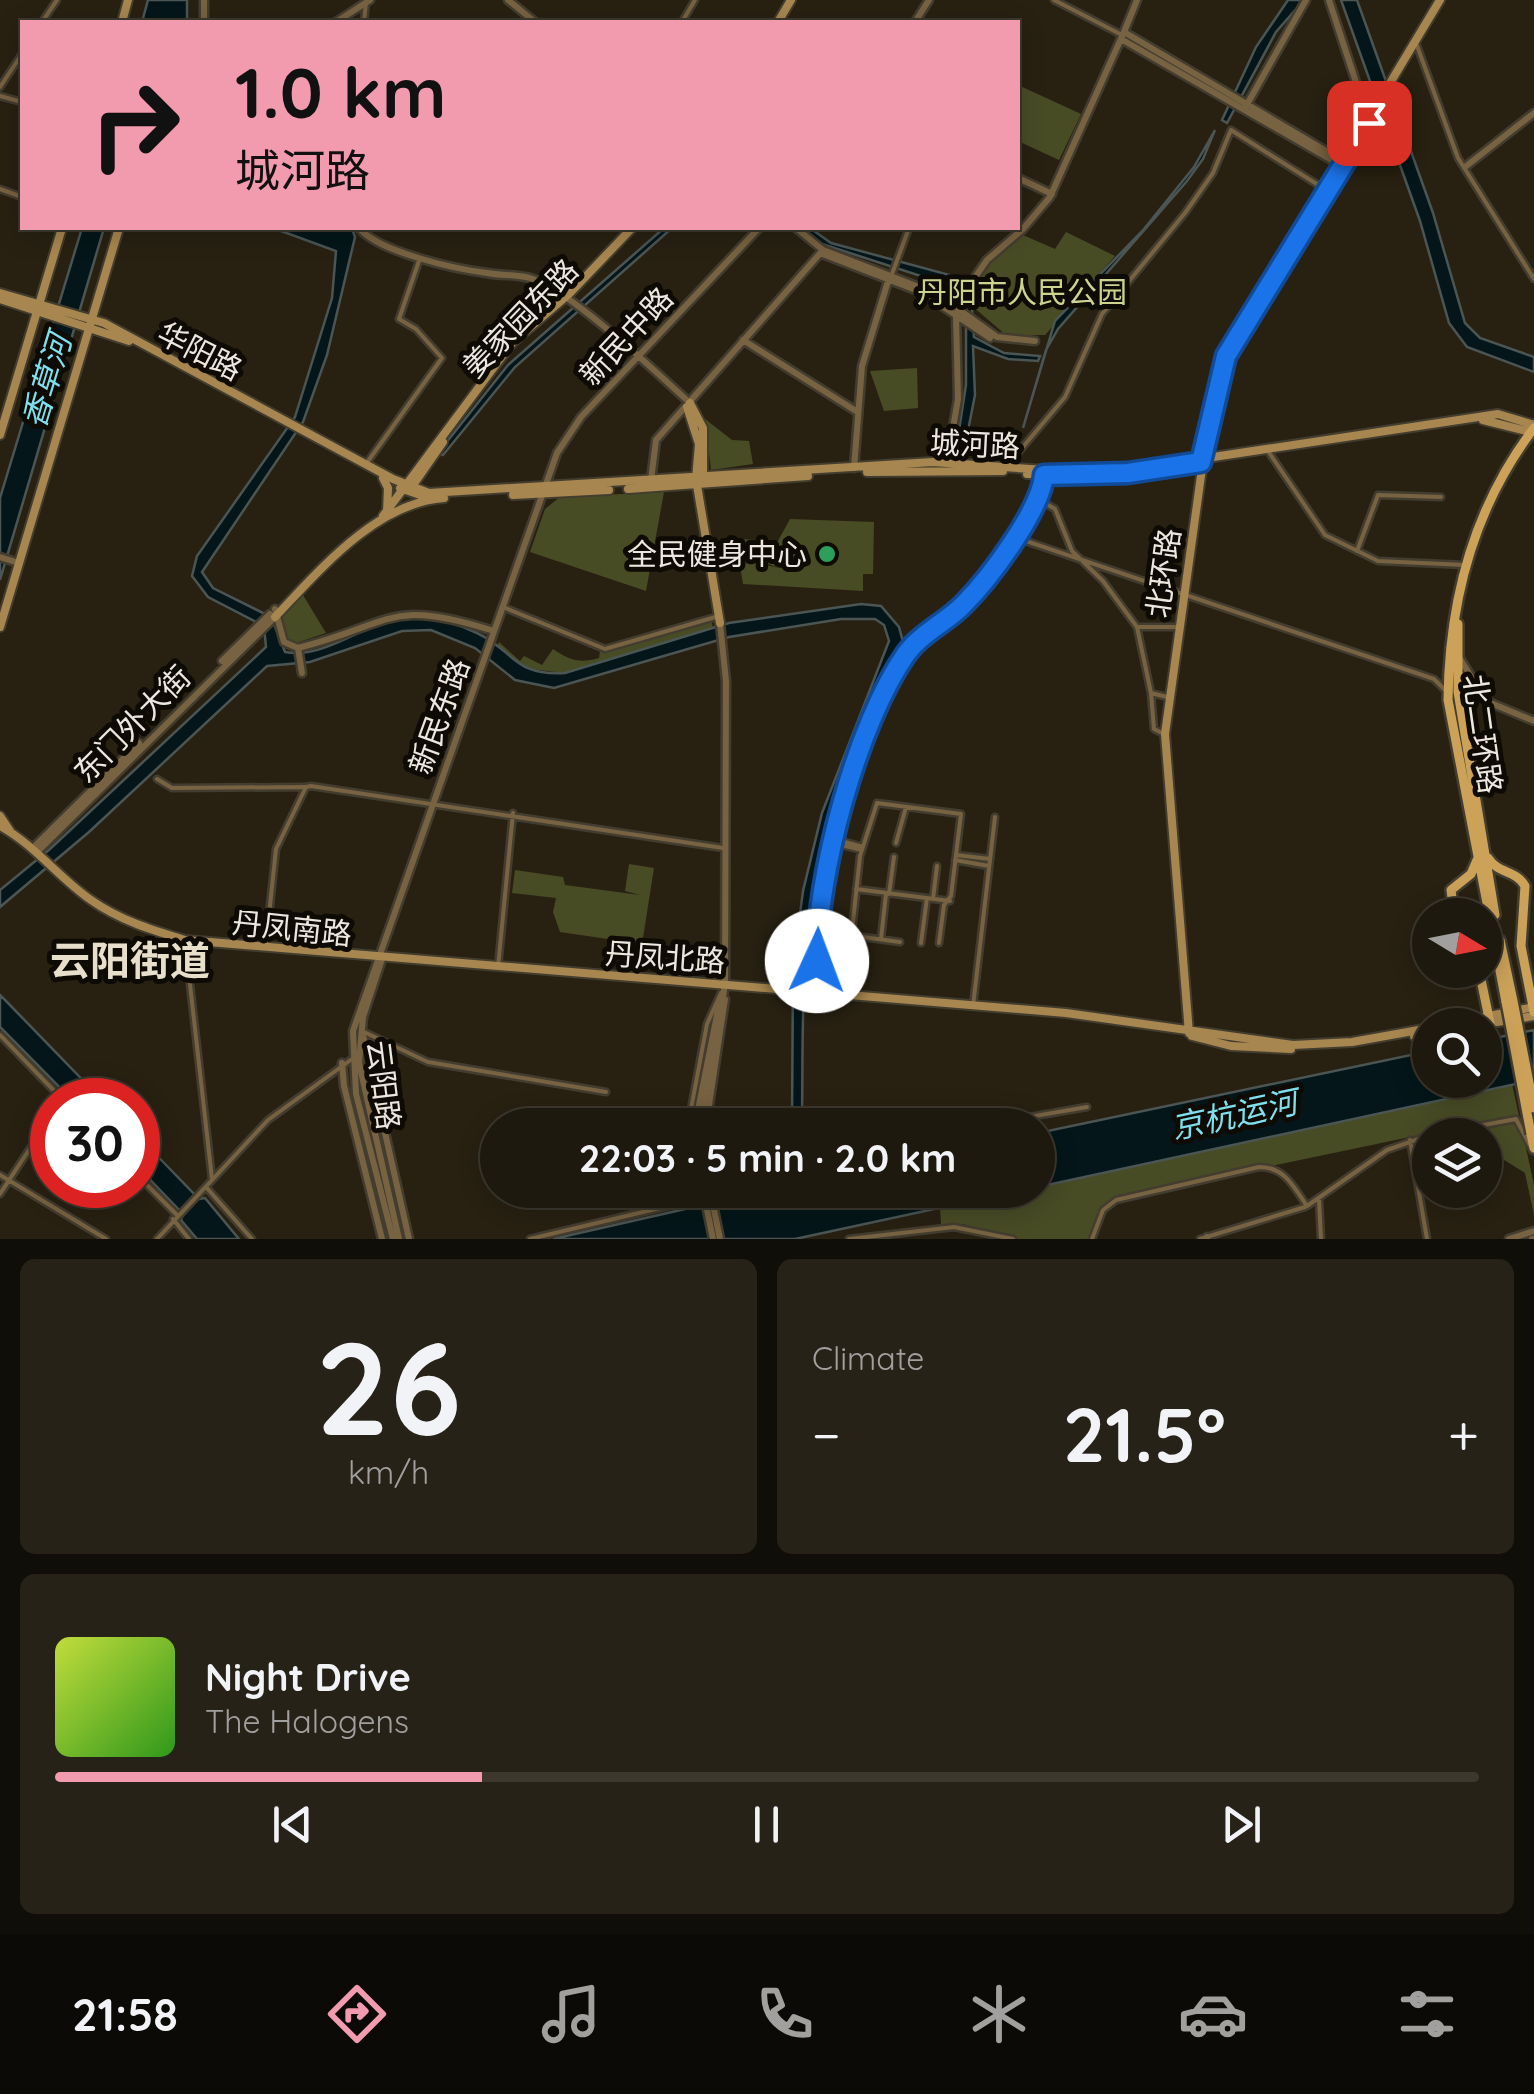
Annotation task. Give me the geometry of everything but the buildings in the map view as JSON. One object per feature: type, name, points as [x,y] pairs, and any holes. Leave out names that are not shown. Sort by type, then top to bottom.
[{"type":"main road","name":"北环路","points":[[1189,1033],[1166,734],[1168,697],[1202,460],[1226,356],[1440,0]]},
{"type":"main road","points":[[0,434],[61,230]]},
{"type":"main road","points":[[0,627],[14,562],[85,321],[118,230]]},
{"type":"main road","name":"姜家园东路","points":[[406,488],[512,343],[567,301],[632,230]]},
{"type":"main road","name":"华阳路","points":[[0,296],[85,321],[174,360],[365,466]]},
{"type":"main road","points":[[688,405],[700,418],[705,442],[699,481],[720,620]]},
{"type":"main road","name":"城河路","points":[[406,488],[443,494],[940,469],[1045,473],[1147,467],[1490,420],[1533,430]]},
{"type":"main road","name":"北二环路","points":[[1510,1002],[1448,700],[1448,652],[1465,565],[1494,491],[1533,430]]},
{"type":"main road","name":"北二环路","points":[[1482,857],[1458,692],[1457,654],[1464,585],[1479,533],[1533,430]]},
{"type":"main road","name":"城河路","points":[[389,516],[434,499],[854,468],[947,462],[1045,473]]},
{"type":"main road","points":[[365,466],[406,488]]},
{"type":"main road","points":[[365,466],[406,488]]},
{"type":"main road","points":[[383,478],[389,516]]},
{"type":"main road","name":"城河路","points":[[406,488],[434,499]]},
{"type":"main road","points":[[274,613],[334,550],[389,516],[406,488]]},
{"type":"main road","points":[[0,816],[10,831]]},
{"type":"main road","name":"丹凤南路","points":[[0,826],[37,852],[90,900],[122,919],[185,940],[379,959]]},
{"type":"main road","points":[[1449,898],[1458,882],[1476,868],[1482,857],[1525,886],[1521,946],[1534,1010],[1502,1017]]},
{"type":"main road","points":[[1458,882],[1474,880],[1488,890],[1493,882],[1510,873]]},
{"type":"main road","name":"丹凤北路","points":[[379,959],[1066,1013],[1189,1033],[1199,1040],[1231,1046],[1300,1050],[1412,1034]]},
{"type":"main road","points":[[1510,1002],[1534,1108]]},
{"type":"main road","points":[[1510,1002],[1534,1150]]},
{"type":"street","points":[[508,0],[533,20]]},
{"type":"street","points":[[1054,0],[1344,164]]},
{"type":"street","points":[[1020,229],[1052,194],[1137,0]]},
{"type":"street","points":[[1242,105],[1306,0]]},
{"type":"street","points":[[1329,0],[1371,119]]},
{"type":"street","points":[[339,20],[368,1]]},
{"type":"street","points":[[1416,43],[1453,148],[1534,278]]},
{"type":"street","points":[[0,86],[20,57]]},
{"type":"street","points":[[1465,167],[1534,113]]},
{"type":"street","points":[[1006,467],[1065,396],[1102,314],[1185,213],[1212,172],[1231,130],[1328,191]]},
{"type":"street","points":[[1020,179],[1052,194]]},
{"type":"street","points":[[361,230],[368,239],[465,269],[536,279],[638,356],[688,405]]},
{"type":"street","name":"新民中路","points":[[544,490],[564,439],[757,230]]},
{"type":"street","points":[[798,230],[821,251],[925,288],[961,310],[996,341],[1035,343]]},
{"type":"street","points":[[854,468],[862,366],[895,259],[909,230]]},
{"type":"street","points":[[947,462],[958,399],[961,310],[967,286],[1019,230]]},
{"type":"street","points":[[651,482],[656,440],[821,251]]},
{"type":"street","points":[[365,466],[442,358],[416,329],[399,319],[420,256]]},
{"type":"street","points":[[744,340],[856,411]]},
{"type":"street","points":[[1267,449],[1318,530],[1378,561],[1465,565]]},
{"type":"street","points":[[812,992],[816,932],[832,841],[877,713],[906,654],[964,604],[1014,537],[1038,499],[1045,473]]},
{"type":"street","name":"新民东路","points":[[379,959],[544,490]]},
{"type":"street","points":[[1357,552],[1378,495],[1441,497]]},
{"type":"street","points":[[1038,499],[1054,508],[1081,560],[1136,627],[1154,729],[1166,734]]},
{"type":"street","points":[[1014,537],[1434,679],[1444,684],[1448,700]]},
{"type":"street","points":[[0,558],[14,562]]},
{"type":"street","points":[[502,607],[605,649],[720,620],[726,1015],[702,1108]]},
{"type":"street","points":[[274,613],[284,642],[298,649],[373,620],[414,612],[493,634]]},
{"type":"street","name":"东门外大街","points":[[37,852],[274,613]]},
{"type":"street","points":[[1136,627],[1178,627]]},
{"type":"street","points":[[298,649],[302,669]]},
{"type":"street","points":[[1457,654],[1486,701],[1534,721]]},
{"type":"street","points":[[1150,693],[1168,697]]},
{"type":"street","points":[[157,779],[172,788],[306,787],[432,802],[726,848]]},
{"type":"street","points":[[266,948],[276,849],[306,787]]},
{"type":"street","points":[[900,942],[853,934],[863,848],[876,803],[961,814],[950,901],[944,905],[939,942]]},
{"type":"street","points":[[896,843],[906,807]]},
{"type":"street","points":[[498,966],[513,813]]},
{"type":"street","points":[[972,1006],[995,818]]},
{"type":"street","points":[[832,841],[863,848]]},
{"type":"street","points":[[881,939],[894,857]]},
{"type":"street","points":[[956,858],[990,862]]},
{"type":"street","points":[[922,943],[938,866]]},
{"type":"street","points":[[856,890],[950,901]]},
{"type":"street","points":[[185,940],[212,1180]]},
{"type":"street","name":"云阳路","points":[[375,1158],[359,1070],[361,1028],[379,959]]},
{"type":"street","name":"云阳路","points":[[375,1158],[352,1059],[354,1031],[379,959]]},
{"type":"street","points":[[701,1108],[725,984]]},
{"type":"street","points":[[700,1108],[707,1024],[725,984]]},
{"type":"street","points":[[361,1028],[369,1037],[406,1048],[428,1062],[606,1092]]},
{"type":"street","points":[[361,1028],[410,1239]]},
{"type":"street","points":[[0,1035],[42,1078]]},
{"type":"street","points":[[359,1070],[369,1037]]},
{"type":"street","points":[[157,1239],[268,1120],[352,1059]]},
{"type":"street","points":[[342,1063],[344,1086],[382,1239]]},
{"type":"street","points":[[1055,1113],[1087,1107]]},
{"type":"street","points":[[1502,1121],[1519,1121],[1525,1142],[1534,1150]]},
{"type":"street","points":[[1205,1238],[1287,1216],[1319,1200],[1375,1157],[1410,1140],[1426,1239]]},
{"type":"street","points":[[0,1194],[30,1148]]},
{"type":"street","points":[[375,1158],[396,1239]]},
{"type":"street","points":[[1092,1239],[1098,1220],[1116,1200],[1259,1167],[1286,1176],[1306,1206]]},
{"type":"street","points":[[0,1176],[106,1239]]},
{"type":"street","points":[[206,1187],[252,1239]]},
{"type":"street","points":[[160,1199],[176,1216],[189,1239]]},
{"type":"street","points":[[1319,1200],[1321,1239]]},
{"type":"street","points":[[530,1239],[666,1208]]},
{"type":"street","points":[[711,1208],[716,1239]]},
{"type":"street","points":[[850,1239],[954,1228],[1013,1239]]},
{"type":"street","points":[[1510,1239],[1534,1236]]},
{"type":"green space","points":[[1020,86],[1081,114],[1059,160],[1020,142]]},
{"type":"green space","name":"丹阳市人民公园","points":[[1066,232],[1115,256],[1045,335],[1006,335],[965,300],[988,265],[1023,235],[1055,249]]},
{"type":"green space","points":[[917,368],[918,408],[884,411],[870,371]]},
{"type":"green space","points":[[705,419],[732,440],[749,441],[753,464],[711,470]]},
{"type":"green space","points":[[664,492],[646,591],[530,552],[545,509],[560,497]]},
{"type":"green space","name":"全民健身中心","points":[[790,519],[874,522],[873,574],[863,574],[863,591],[743,584],[739,559],[779,568],[733,551],[736,539],[778,541]]},
{"type":"green space","points":[[303,595],[326,633],[293,644],[286,640],[282,614]]},
{"type":"green space","points":[[711,619],[713,628],[564,673],[522,668],[497,648],[499,642],[520,661],[524,656],[542,665],[553,649],[586,661],[599,658],[600,651]]},
{"type":"green space","points":[[629,864],[654,868],[642,944],[560,932],[553,912],[556,898],[512,893],[515,870],[563,877],[565,885],[640,895],[625,891]]},
{"type":"green space","points":[[1512,1084],[1534,1185],[1534,1215],[1525,1173],[1502,1159],[1502,1118],[1412,1118],[1412,1137],[1119,1198],[1103,1207],[1090,1239],[1016,1239],[963,1224],[941,1224],[940,1208],[1055,1208],[1055,1183],[1447,1098],[1502,1098],[1502,1086]]},
{"type":"water","points":[[148,0],[187,0],[187,20],[143,20]]},
{"type":"water","points":[[1288,0],[1304,0],[1276,32],[1227,123],[1222,120],[1256,47]]},
{"type":"water","points":[[1341,0],[1357,0],[1433,213],[1465,323],[1480,338],[1534,357],[1534,372],[1467,347],[1449,323],[1420,221]]},
{"type":"water","points":[[1215,130],[1203,159],[1187,181],[1058,329],[1047,349],[1055,321],[1144,229],[1194,167]]},
{"type":"water","name":"香草河","points":[[81,230],[103,230],[0,580],[0,498]]},
{"type":"water","points":[[278,230],[353,230],[355,237],[327,355],[303,422],[202,572],[213,588],[271,617],[285,652],[319,649],[384,622],[418,617],[448,622],[477,633],[535,671],[565,673],[729,623],[861,604],[881,606],[899,627],[903,642],[845,784],[815,894],[806,955],[802,1108],[792,1108],[793,967],[803,891],[822,813],[889,641],[884,625],[875,619],[841,619],[729,637],[554,688],[515,680],[475,648],[431,630],[402,631],[310,662],[267,666],[89,832],[0,907],[0,890],[50,849],[266,647],[264,626],[208,597],[192,576],[197,556],[295,417],[332,298],[336,251]]},
{"type":"water","points":[[662,230],[670,230],[515,367],[443,455],[438,453],[508,365]]},
{"type":"water","points":[[804,230],[813,230],[831,243],[957,277],[971,298],[974,337],[1004,353],[1040,356],[1038,361],[1008,359],[973,346],[975,395],[964,451],[956,450],[966,385],[966,302],[958,288],[822,244]]},
{"type":"water","points":[[0,995],[81,1078],[50,1078],[0,1027]]},
{"type":"water","points":[[1534,1030],[1534,1080],[1502,1087],[1502,1037]]},
{"type":"water","name":"京杭运河","points":[[1412,1055],[1412,1098],[1451,1098],[1055,1183],[1055,1129]]},
{"type":"water","points":[[160,1159],[199,1199],[205,1198],[239,1239],[197,1239],[181,1220],[183,1214],[160,1190]]},
{"type":"water","points":[[690,1208],[939,1208],[795,1239],[553,1239]]},
{"type":"place","name":"全民健身中心","points":[[827,554]]},
{"type":"district","name":"云阳街道","points":[[130,960]]},
{"type":"route","points":[[817,961],[821,894],[842,803],[877,713],[906,654],[964,604],[989,572],[1038,499],[1044,475],[1128,473],[1201,462],[1211,404],[1226,356],[1369,123]]}]
